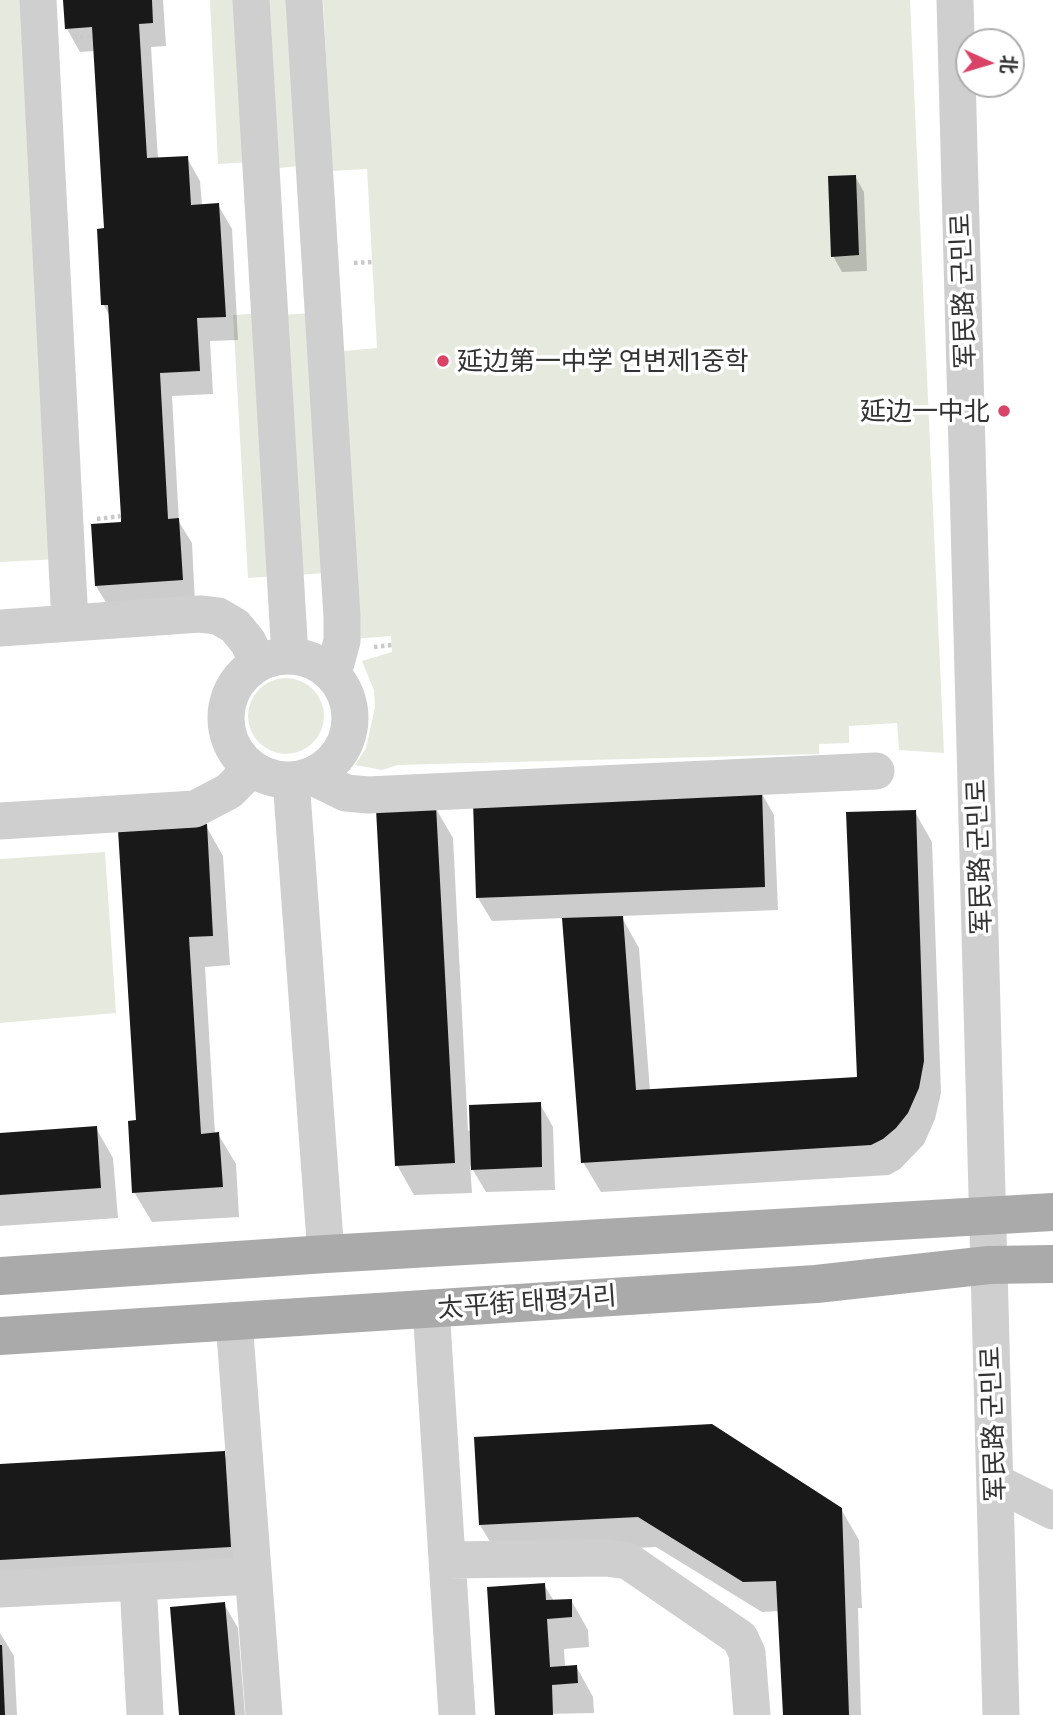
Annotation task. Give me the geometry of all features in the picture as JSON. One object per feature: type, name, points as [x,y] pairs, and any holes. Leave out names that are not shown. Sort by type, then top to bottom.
[{"type":"main road","points":[[0,1276],[326,1254],[1053,1212]]},
{"type":"main road","name":"太平街 태평거리","points":[[0,1336],[816,1284],[989,1265],[1053,1264]]},
{"type":"street","points":[[38,0],[71,623]]},
{"type":"street","points":[[251,0],[274,659]]},
{"type":"street","points":[[304,0],[342,617],[342,641],[333,674]]},
{"type":"street","name":"军民路 군민로","points":[[955,0],[1001,1715]]},
{"type":"street","points":[[0,628],[200,614],[218,616],[234,626],[248,642],[274,659],[317,662],[333,674],[345,691],[350,711],[349,731],[341,750],[328,765],[301,778]]},
{"type":"street","points":[[274,659],[242,676],[230,693],[225,714],[228,735],[236,754],[251,769],[270,778],[301,778],[346,793],[368,795],[876,771]]},
{"type":"street","points":[[0,821],[195,809],[229,791],[251,769]]},
{"type":"street","points":[[301,778],[326,1254]]},
{"type":"street","points":[[431,1308],[457,1715]]},
{"type":"street","points":[[234,1321],[264,1715]]},
{"type":"street","points":[[995,1482],[1053,1511]]},
{"type":"street","points":[[447,1560],[606,1558],[628,1562],[740,1638],[747,1653],[752,1715]]},
{"type":"street","points":[[0,1589],[253,1576]]},
{"type":"street","points":[[138,1582],[145,1715]]},
{"type":"shaded area","points":[[0,0],[33,0],[59,559],[0,562]]},
{"type":"shaded area","points":[[210,0],[243,0],[251,162],[218,164]]},
{"type":"shaded area","points":[[259,0],[290,0],[300,166],[268,169]]},
{"type":"shaded area","points":[[323,0],[910,0],[944,753],[899,750],[897,723],[849,726],[849,743],[819,744],[819,754],[398,765],[382,770],[355,765],[366,748],[375,707],[374,690],[362,661],[392,652],[391,636],[354,639],[343,351],[377,348],[367,169],[332,171]]},
{"type":"shaded area","points":[[266,313],[280,576],[248,578],[233,315]]},
{"type":"shaded area","points":[[310,313],[325,573],[298,575],[284,315]]},
{"type":"shaded area","points":[[286,678],[301,681],[313,689],[321,701],[324,716],[321,731],[313,743],[301,751],[286,754],[271,751],[259,743],[251,731],[248,716],[251,701],[259,689],[271,681]]},
{"type":"shaded area","points":[[105,852],[116,1013],[0,1023],[0,859]]},
{"type":"building","points":[[63,0],[152,0],[153,23],[139,24],[147,158],[188,156],[191,205],[219,203],[226,317],[197,318],[200,371],[160,373],[168,519],[179,518],[183,580],[95,586],[91,524],[121,522],[121,516],[108,305],[101,305],[97,229],[104,228],[92,27],[65,29]]},
{"type":"building","points":[[856,175],[859,255],[831,257],[828,176]]},
{"type":"building","points":[[762,790],[765,887],[476,898],[473,801]]},
{"type":"building","points":[[436,806],[455,1163],[395,1166],[376,809]]},
{"type":"building","points":[[916,810],[924,1061],[919,1088],[908,1113],[896,1128],[871,1145],[581,1163],[562,918],[623,916],[636,1090],[857,1077],[846,812]]},
{"type":"building","points":[[207,824],[213,936],[189,937],[201,1134],[219,1132],[223,1187],[132,1193],[128,1121],[136,1120],[118,830]]},
{"type":"building","points":[[541,1102],[542,1167],[471,1170],[469,1105]]},
{"type":"building","points":[[97,1126],[101,1188],[0,1195],[0,1133]]},
{"type":"building","points":[[712,1424],[842,1508],[849,1715],[783,1715],[776,1581],[743,1582],[638,1517],[479,1525],[474,1437]]},
{"type":"building","points":[[225,1451],[231,1547],[0,1560],[0,1464]]},
{"type":"building","points":[[545,1583],[546,1600],[572,1599],[572,1617],[547,1619],[550,1667],[577,1665],[578,1683],[552,1685],[553,1715],[495,1715],[487,1587]]},
{"type":"building","points":[[225,1602],[235,1715],[179,1715],[170,1607]]},
{"type":"building","points":[[2,1645],[5,1715],[0,1715]]},
{"type":"place","name":"延边第一中学 연변제1중학","points":[[443,361]]},
{"type":"place","name":"延边一中北","points":[[1004,411]]}]
